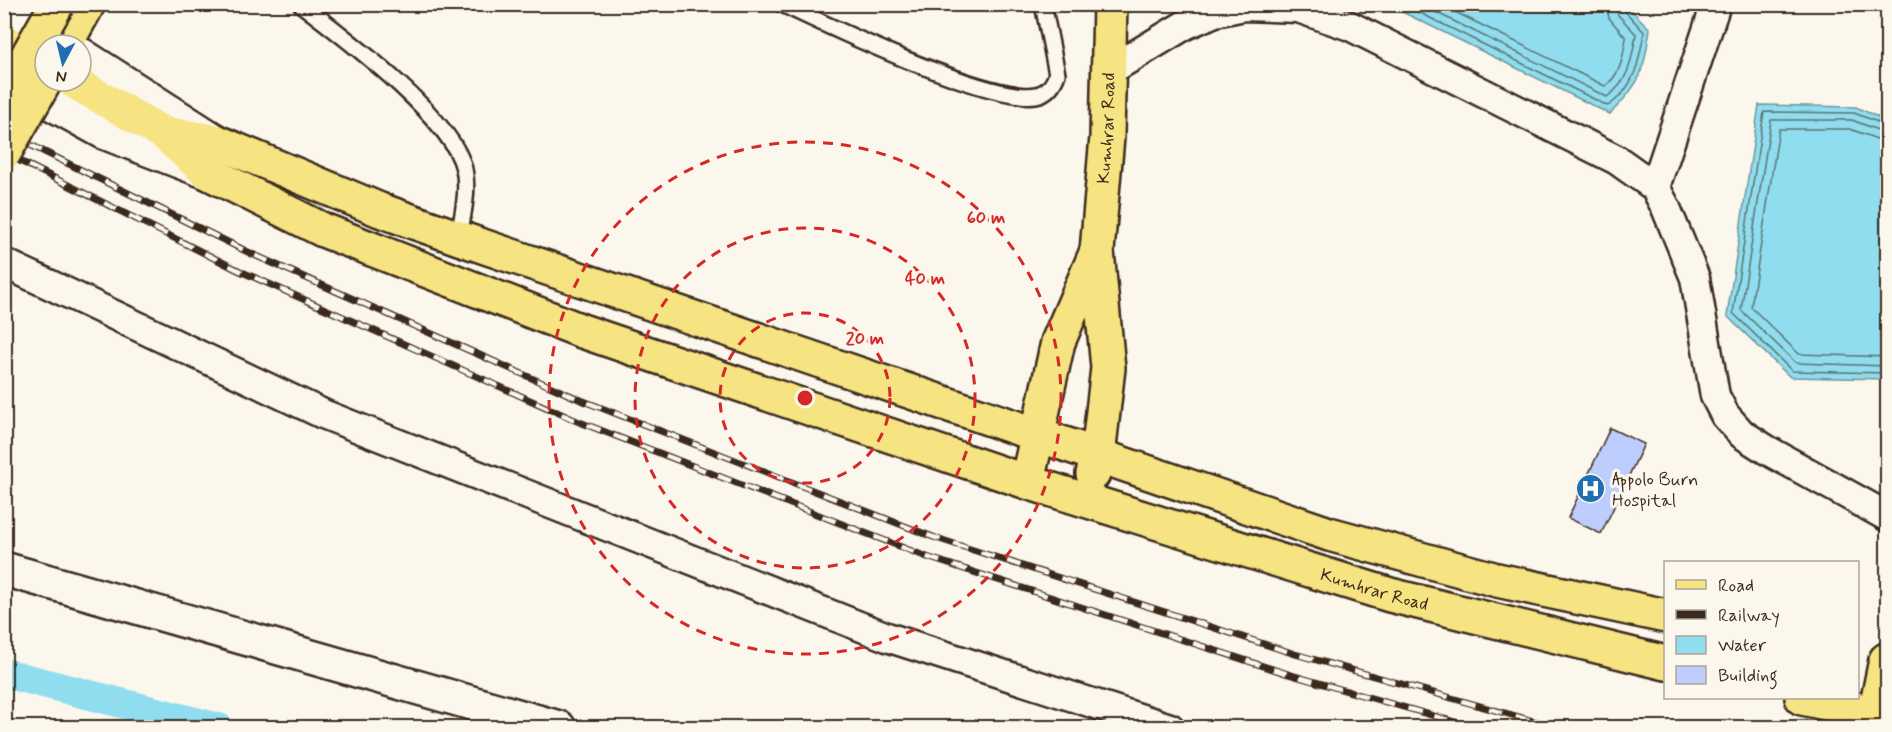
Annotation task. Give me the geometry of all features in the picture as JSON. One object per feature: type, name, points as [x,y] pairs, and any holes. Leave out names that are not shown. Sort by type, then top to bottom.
[{"type":"main road","points":[[4,97],[57,4]]},
{"type":"main road","points":[[71,33],[88,4]]},
{"type":"main road","name":"Kumhrar Road","points":[[1086,500],[1098,455],[1108,368],[1097,251],[1107,137],[1110,4]]},
{"type":"main road","points":[[4,41],[33,58]]},
{"type":"main road","points":[[4,153],[38,93]]},
{"type":"main road","points":[[93,93],[211,157],[323,230],[582,331],[1027,482]]},
{"type":"main road","points":[[211,157],[380,210],[1340,537],[1497,580],[1664,616]]},
{"type":"main road","name":"Kumhrar Road","points":[[1097,251],[1058,342],[1027,482],[1390,595],[1664,663]]},
{"type":"main road","points":[[1817,701],[1881,715],[1877,658]]},
{"type":"street","points":[[1655,186],[1716,4]]},
{"type":"street","points":[[1107,72],[1187,15],[1244,6],[1298,8],[1350,26],[1617,160],[1655,186],[1695,278],[1715,396],[1725,415],[1742,434],[1767,450],[1887,517]]},
{"type":"street","points":[[4,11],[43,33]]},
{"type":"street","points":[[93,64],[211,157]]},
{"type":"street","points":[[4,77],[104,132],[211,157]]},
{"type":"street","points":[[4,263],[323,414],[887,637],[1170,728]]},
{"type":"street","points":[[4,569],[560,728]]},
{"type":"lane","points":[[301,4],[389,77],[436,121],[451,140],[464,167],[466,184],[459,238]]},
{"type":"lane","points":[[782,4],[884,51],[977,84],[1018,95],[1040,94],[1053,85],[1057,74],[1043,4]]},
{"type":"water","points":[[1388,5],[1626,5],[1650,29],[1643,67],[1635,85],[1610,114]]},
{"type":"water","points":[[1759,105],[1856,107],[1887,121],[1887,379],[1790,377],[1727,316]]},
{"type":"building","points":[[1610,428],[1644,444],[1601,534],[1568,518]]},
{"type":"waterway","points":[[4,673],[219,728]]},
{"type":"railway","points":[[4,132],[252,254],[581,400],[933,537],[1295,654],[1558,728]]},
{"type":"railway","points":[[4,153],[240,271],[577,421],[927,557],[1288,674],[1476,728]]},
{"type":"place","name":"Appolo Burn Hospital","points":[[1591,489]]}]
